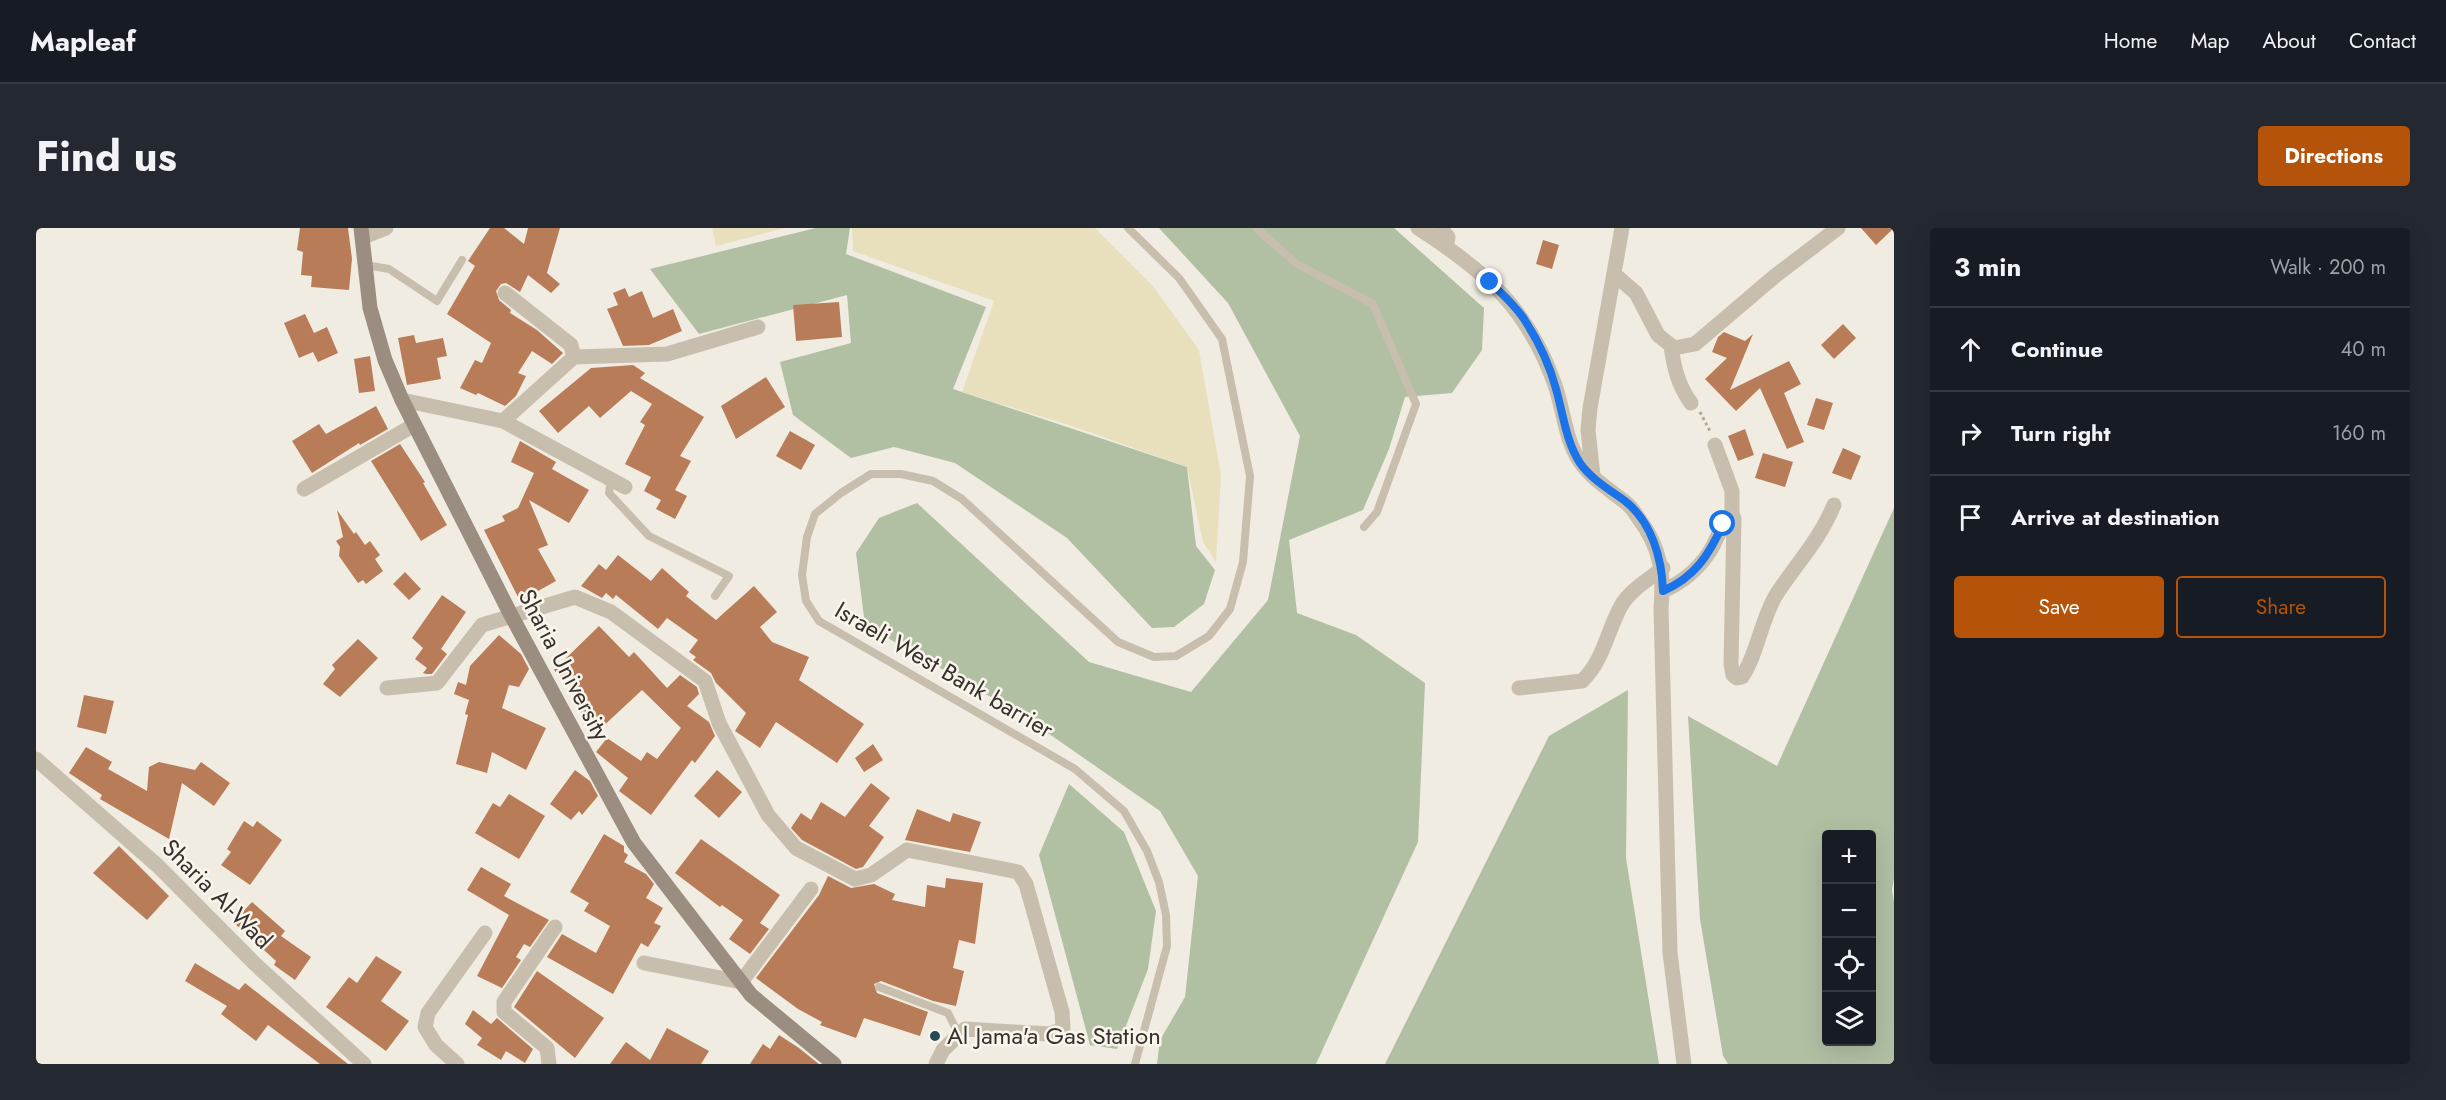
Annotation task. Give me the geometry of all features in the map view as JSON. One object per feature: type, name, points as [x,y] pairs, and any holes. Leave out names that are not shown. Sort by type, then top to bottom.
[{"type":"main road","name":"Sharia University","points":[[362,233],[370,308],[385,360],[402,400],[511,615],[634,843],[751,995],[834,1064]]},
{"type":"street","points":[[362,233],[386,228]]},
{"type":"street","points":[[1418,228],[1490,282],[1524,318],[1556,386],[1568,435],[1580,462],[1593,476],[1628,504],[1650,534],[1662,568],[1670,953],[1684,1064]]},
{"type":"street","points":[[1440,228],[1448,237],[1446,247]]},
{"type":"street","points":[[1593,476],[1588,430],[1590,408],[1622,228]]},
{"type":"street","points":[[1671,346],[1695,344],[1775,276],[1838,228]]},
{"type":"street","points":[[1614,274],[1636,293],[1658,335],[1671,346],[1677,379],[1691,403]]},
{"type":"street","points":[[505,293],[571,345],[574,357]]},
{"type":"street","points":[[503,421],[574,357],[667,354],[758,327]]},
{"type":"street","points":[[402,400],[503,421],[625,487]]},
{"type":"street","points":[[304,489],[414,425]]},
{"type":"street","points":[[1715,445],[1732,491],[1732,517],[1736,526],[1731,550],[1730,655],[1733,675],[1737,678],[1747,670],[1761,625],[1776,595],[1820,535],[1834,505]]},
{"type":"street","points":[[1663,591],[1694,573],[1711,550],[1723,524],[1732,517]]},
{"type":"street","points":[[1519,688],[1582,681],[1597,663],[1621,606],[1633,591],[1662,568]]},
{"type":"street","points":[[387,688],[437,683],[482,624],[575,597],[611,612],[705,681],[719,723],[768,815],[796,848],[855,879],[872,875],[907,850],[1018,872],[1026,884],[1060,1003],[1063,1029],[1049,1034],[965,1029],[943,1050],[936,1064]]},
{"type":"street","name":"Sharia Al-Wad","points":[[36,759],[158,866],[254,963],[364,1064]]},
{"type":"street","points":[[644,963],[741,982],[810,889]]},
{"type":"street","points":[[549,1064],[547,1048],[504,1012],[504,1002],[555,927]]},
{"type":"street","points":[[457,1064],[436,1045],[425,1027],[428,1013],[485,933]]},
{"type":"lane","name":"Israeli West Bank barrier","points":[[1128,228],[1179,278],[1222,339],[1236,398],[1250,476],[1243,562],[1230,609],[1209,636],[1176,656],[1154,657],[1118,642],[962,499],[933,481],[902,474],[872,474],[841,493],[814,514],[807,537],[802,575],[806,601],[819,621],[1075,769],[1124,812],[1147,851],[1159,882],[1166,915],[1167,946],[1135,1064]]},
{"type":"lane","points":[[1256,228],[1297,264],[1373,304],[1416,404],[1377,512],[1364,527]]},
{"type":"lane","points":[[366,265],[389,269],[437,301],[462,260]]},
{"type":"lane","points":[[610,479],[609,493],[649,536],[729,576],[715,596]]},
{"type":"lane","points":[[879,987],[948,1013],[959,1035]]},
{"type":"path","points":[[1691,403],[1706,421],[1715,445]]},
{"type":"green space","points":[[816,228],[850,228],[846,254],[986,307],[953,389],[1187,467],[1196,546],[1215,570],[1204,604],[1174,627],[1152,628],[1067,538],[955,463],[894,447],[851,458],[793,415],[780,362],[851,343],[847,295],[699,334],[650,269]]},
{"type":"green space","points":[[1159,228],[1394,228],[1484,308],[1482,350],[1452,393],[1405,397],[1389,449],[1363,510],[1289,540],[1297,613],[1356,635],[1425,683],[1418,842],[1316,1064],[1157,1064],[1160,1040],[1185,997],[1198,876],[1160,811],[1019,713],[865,625],[856,553],[879,518],[917,503],[1089,662],[1191,692],[1268,600],[1300,436],[1228,303]]},
{"type":"green space","points":[[1894,508],[1894,879],[1892,890],[1894,902],[1894,1064],[1728,1064],[1723,1056],[1700,919],[1688,716],[1777,766]]},
{"type":"green space","points":[[1628,690],[1626,858],[1659,1064],[1385,1064],[1549,736]]},
{"type":"green space","points":[[1069,784],[1124,832],[1156,911],[1148,969],[1117,1049],[1090,1045],[1039,855]]},
{"type":"sand","points":[[712,228],[785,228],[716,246]]},
{"type":"sand","points":[[852,228],[1095,228],[1153,286],[1199,350],[1221,476],[1216,562],[1203,542],[1187,467],[1075,427],[962,392],[994,301],[853,251]]},
{"type":"building","points":[[300,228],[348,228],[352,259],[349,290],[311,287],[312,276],[301,275],[303,252],[297,250]]},
{"type":"building","points":[[490,228],[504,228],[524,244],[528,228],[560,228],[547,273],[560,284],[551,293],[528,275],[520,292],[506,283],[501,284],[496,291],[499,300],[511,310],[510,313],[537,330],[563,353],[552,364],[532,351],[518,373],[526,376],[516,396],[505,406],[478,393],[476,395],[460,388],[475,360],[482,363],[491,343],[447,314],[475,266],[468,261]]},
{"type":"building","points":[[1861,228],[1894,228],[1876,245]]},
{"type":"building","points":[[1543,240],[1559,245],[1552,269],[1536,264]]},
{"type":"building","points":[[625,288],[629,297],[642,291],[653,318],[673,309],[682,331],[649,345],[623,346],[607,309],[618,305],[613,293]]},
{"type":"building","points":[[839,302],[842,337],[796,341],[793,305]]},
{"type":"building","points":[[305,314],[314,333],[327,327],[338,353],[318,362],[313,352],[299,358],[284,323]]},
{"type":"building","points":[[1843,324],[1856,338],[1834,359],[1821,345]]},
{"type":"building","points":[[1724,332],[1745,341],[1753,334],[1730,390],[1789,361],[1801,384],[1784,393],[1804,442],[1787,449],[1760,388],[1736,411],[1705,379],[1727,358],[1712,352],[1718,337]]},
{"type":"building","points":[[414,335],[416,343],[443,338],[447,356],[437,358],[441,379],[407,385],[398,338]]},
{"type":"building","points":[[370,356],[375,391],[359,393],[354,359]]},
{"type":"building","points":[[633,365],[645,373],[640,378],[704,417],[680,456],[691,461],[675,490],[687,496],[675,519],[656,509],[661,500],[644,491],[651,477],[625,464],[645,425],[640,422],[652,404],[631,391],[600,418],[589,406],[558,433],[539,411],[591,368]]},
{"type":"building","points":[[766,377],[785,407],[736,439],[721,406]]},
{"type":"building","points":[[1816,398],[1833,403],[1824,430],[1807,425]]},
{"type":"building","points":[[376,406],[388,429],[360,445],[359,443],[312,473],[292,441],[319,424],[326,434]]},
{"type":"building","points":[[1745,429],[1754,455],[1738,461],[1728,436]]},
{"type":"building","points":[[790,431],[815,445],[801,470],[776,456]]},
{"type":"building","points":[[520,441],[556,462],[552,469],[589,490],[569,523],[529,500],[548,545],[538,549],[556,581],[520,601],[484,530],[505,521],[502,516],[518,508],[534,473],[511,462]]},
{"type":"building","points":[[400,444],[425,482],[423,483],[447,525],[421,541],[371,461]]},
{"type":"building","points":[[1843,448],[1861,456],[1851,480],[1832,473]]},
{"type":"building","points":[[1763,453],[1793,462],[1785,487],[1755,478]]},
{"type":"building","points":[[337,510],[354,534],[356,532],[365,545],[370,541],[380,555],[375,559],[383,571],[366,584],[363,580],[358,583],[339,556],[340,547],[336,541],[343,537]]},
{"type":"building","points":[[618,555],[651,581],[662,568],[689,592],[686,596],[716,620],[754,586],[777,612],[760,627],[772,642],[809,657],[799,680],[864,724],[837,763],[776,722],[760,748],[735,731],[746,713],[716,683],[711,673],[693,660],[696,657],[689,652],[698,640],[667,618],[658,629],[616,595],[613,599],[606,593],[602,598],[581,586],[599,564],[606,570]]},
{"type":"building","points":[[405,572],[421,589],[409,600],[393,584]]},
{"type":"building","points":[[442,595],[466,612],[441,649],[447,654],[432,674],[426,674],[423,673],[427,668],[415,659],[423,648],[412,638]]},
{"type":"building","points":[[599,626],[629,657],[634,652],[667,688],[680,675],[697,687],[699,694],[687,706],[709,722],[715,736],[695,763],[692,760],[651,815],[619,791],[628,778],[596,752],[607,738],[641,761],[647,752],[657,759],[681,728],[642,690],[598,731],[576,707],[583,700],[554,670]]},
{"type":"building","points":[[499,635],[521,654],[529,669],[519,687],[509,685],[502,708],[546,728],[526,770],[492,752],[487,773],[456,764],[468,715],[465,714],[469,700],[454,694],[458,682],[466,685],[470,666]]},
{"type":"building","points":[[358,639],[378,658],[340,697],[323,684],[335,669],[332,665]]},
{"type":"building","points":[[84,695],[114,701],[106,734],[77,727]]},
{"type":"building","points":[[873,744],[883,760],[864,772],[855,758]]},
{"type":"building","points":[[86,747],[112,762],[108,769],[147,791],[149,767],[159,762],[195,770],[201,762],[230,783],[214,806],[182,783],[169,839],[100,799],[102,795],[69,773]]},
{"type":"building","points":[[575,770],[590,781],[598,796],[582,815],[579,811],[571,820],[550,804]]},
{"type":"building","points":[[717,770],[742,792],[719,818],[694,796]]},
{"type":"building","points":[[871,783],[890,798],[869,826],[884,837],[863,867],[856,869],[802,840],[791,828],[801,813],[811,820],[821,802],[845,817]]},
{"type":"building","points":[[509,794],[545,816],[519,859],[475,833],[493,803],[500,807]]},
{"type":"building","points":[[917,809],[950,822],[953,813],[981,822],[970,852],[905,840]]},
{"type":"building","points":[[244,821],[253,827],[257,821],[282,840],[250,885],[221,865],[231,852],[227,849]]},
{"type":"building","points":[[604,834],[624,846],[624,852],[628,855],[624,862],[646,874],[654,884],[646,898],[663,908],[654,923],[661,926],[648,947],[641,943],[613,994],[547,957],[562,934],[596,953],[610,926],[584,911],[589,903],[570,892]]},
{"type":"building","points":[[701,839],[780,895],[760,923],[769,929],[750,954],[729,939],[743,920],[722,905],[720,907],[675,873]]},
{"type":"building","points":[[119,846],[169,896],[147,920],[93,873]]},
{"type":"building","points":[[481,867],[511,884],[504,896],[549,920],[530,947],[524,944],[516,957],[521,960],[502,988],[477,976],[509,915],[467,890]]},
{"type":"building","points":[[828,876],[851,888],[874,884],[895,894],[892,900],[925,907],[927,885],[945,888],[946,878],[983,883],[975,944],[959,940],[953,968],[964,971],[956,1006],[933,1001],[881,981],[874,984],[877,993],[928,1012],[920,1036],[864,1018],[856,1038],[820,1025],[822,1022],[798,1009],[756,978],[819,895]]},
{"type":"building","points":[[252,902],[285,931],[281,936],[311,957],[295,980],[274,965],[276,961],[233,922]]},
{"type":"building","points":[[376,956],[402,972],[381,1001],[409,1021],[386,1051],[326,1007],[349,977],[357,983]]},
{"type":"building","points":[[195,963],[239,990],[245,983],[348,1064],[320,1064],[268,1025],[256,1041],[221,1014],[227,1006],[185,981]]},
{"type":"building","points":[[537,971],[604,1018],[575,1058],[514,1007]]},
{"type":"building","points":[[473,1010],[491,1024],[497,1018],[533,1049],[525,1063],[506,1051],[501,1060],[477,1045],[482,1038],[465,1024]]},
{"type":"building","points":[[667,1028],[709,1051],[701,1064],[610,1064],[626,1042],[650,1060]]},
{"type":"building","points":[[779,1035],[819,1064],[750,1064],[763,1044],[770,1049]]},
{"type":"place","name":"Al Jama'a Gas Station","points":[[935,1036]]},
{"type":"route","points":[[1490,282],[1524,318],[1540,350],[1556,386],[1568,435],[1580,462],[1601,485],[1628,504],[1650,534],[1662,568],[1663,591],[1694,573],[1711,550],[1723,524]]}]
